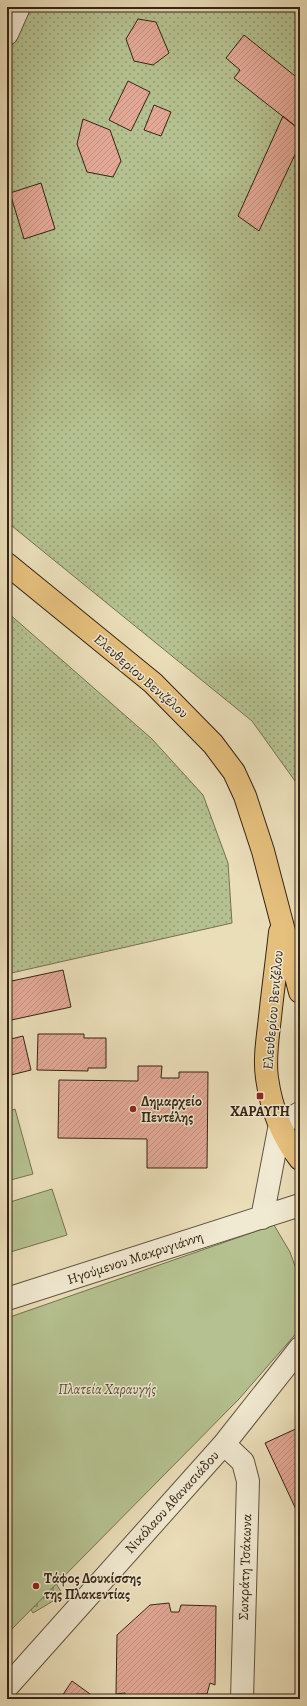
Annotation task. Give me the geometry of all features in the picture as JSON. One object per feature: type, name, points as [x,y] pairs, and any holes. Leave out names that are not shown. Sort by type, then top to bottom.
[{"type":"main road","name":"Ελευθερίου Βενιζέλου","points":[[7,564],[153,683],[212,744],[234,772],[245,796],[263,851],[281,925],[300,992]]},
{"type":"main road","name":"Ελευθερίου Βενιζέλου","points":[[281,925],[266,1049],[266,1077],[273,1107],[280,1124],[293,1150],[300,1159]]},
{"type":"street","points":[[262,1218],[280,1124],[300,1113]]},
{"type":"street","name":"Ηγούμενου Μακρυγιάννη","points":[[7,1299],[300,1205]]},
{"type":"street","name":"Νικόλαου Αθανασιάδου","points":[[7,1687],[224,1444],[300,1348]]},
{"type":"street","name":"Σωκράτη Τσάκωνα","points":[[224,1444],[243,1462],[248,1481],[242,1699]]},
{"type":"green space","points":[[7,7],[300,7],[300,788],[252,721],[7,522]]},
{"type":"green space","points":[[7,612],[152,739],[203,795],[228,863],[232,923],[7,974]]},
{"type":"green space","points":[[15,1109],[33,1174],[7,1181],[7,1112]]},
{"type":"green space","points":[[52,1189],[67,1235],[7,1253],[7,1203]]},
{"type":"green space","name":"Πλατεία Χαραυγής","points":[[274,1225],[290,1252],[300,1280],[300,1329],[239,1399],[7,1634],[7,1318]]},
{"type":"green space","points":[[43,1562],[63,1595],[33,1613],[13,1579]]},
{"type":"building","points":[[138,19],[156,22],[169,53],[153,65],[134,61],[126,39]]},
{"type":"building","points":[[244,35],[300,80],[300,130],[234,78],[240,70],[226,58]]},
{"type":"building","points":[[128,81],[150,92],[131,131],[109,120]]},
{"type":"building","points":[[154,105],[171,112],[161,136],[144,130]]},
{"type":"building","points":[[283,116],[300,130],[300,144],[259,231],[238,216]]},
{"type":"building","points":[[83,119],[110,130],[121,161],[113,177],[87,172],[77,144]]},
{"type":"building","points":[[41,183],[55,229],[24,239],[10,193]]},
{"type":"building","points":[[63,970],[71,1007],[7,1021],[7,982]]},
{"type":"building","points":[[38,1034],[84,1034],[84,1038],[106,1038],[106,1068],[88,1068],[88,1071],[37,1070]]},
{"type":"building","points":[[23,1036],[31,1070],[7,1076],[7,1040]]},
{"type":"building","name":"Δημαρχείο Πεντέλης","points":[[138,1066],[162,1066],[161,1078],[179,1078],[179,1072],[208,1072],[207,1168],[147,1168],[147,1139],[58,1138],[59,1080],[138,1081]]},
{"type":"building","points":[[300,1427],[300,1518],[265,1443]]},
{"type":"building","points":[[169,1603],[171,1612],[179,1612],[181,1605],[216,1606],[215,1685],[210,1683],[207,1694],[196,1694],[193,1699],[126,1699],[125,1693],[116,1694],[117,1635],[150,1605]]},
{"type":"building","points":[[72,1681],[97,1699],[60,1699]]},
{"type":"place","name":"ΧΑΡΑΥΓΗ","points":[[260,1096]]},
{"type":"place","name":"Δημαρχείο Πεντέλης","points":[[133,1109]]},
{"type":"place","name":"Τάφος Δουκίσσης της Πλακεντίας","points":[[36,1586]]}]
